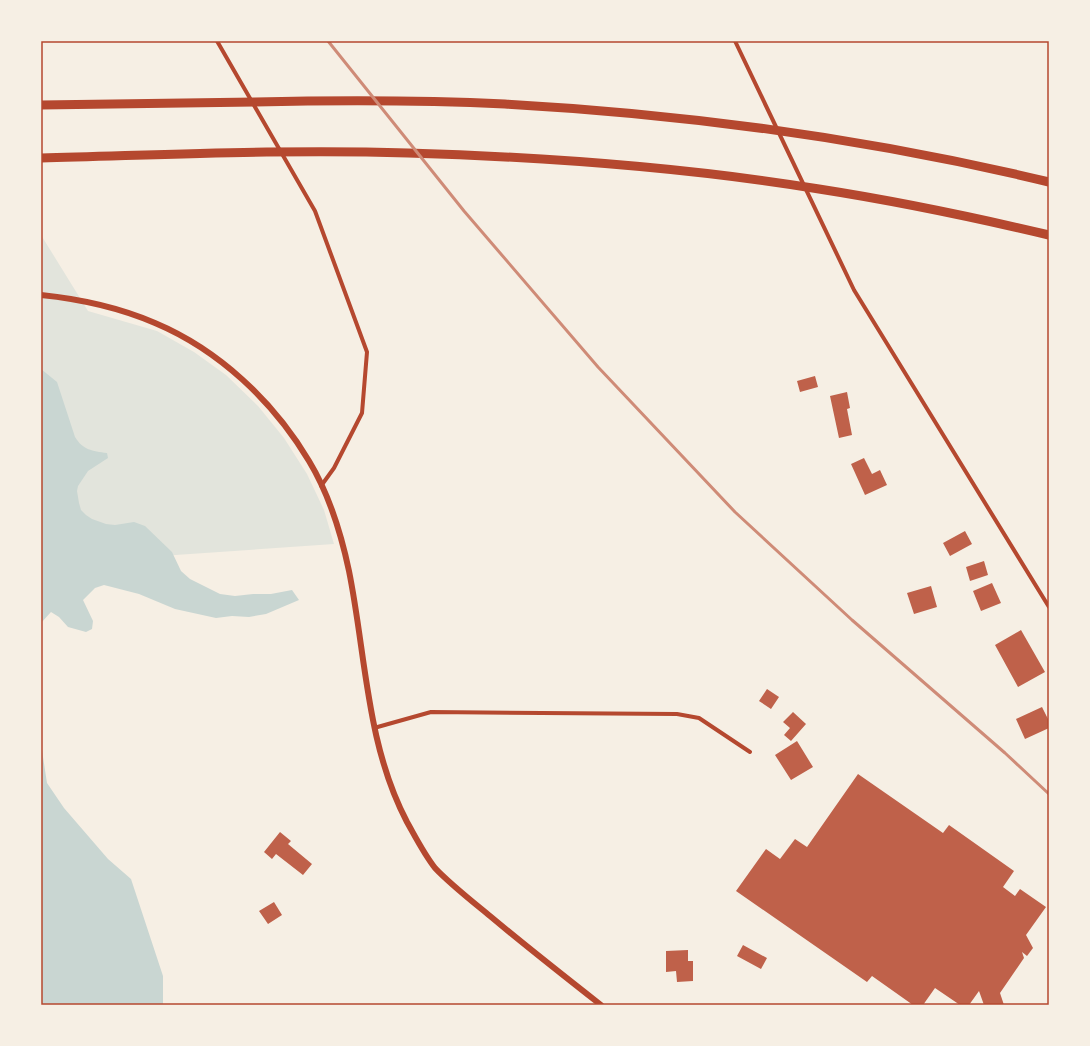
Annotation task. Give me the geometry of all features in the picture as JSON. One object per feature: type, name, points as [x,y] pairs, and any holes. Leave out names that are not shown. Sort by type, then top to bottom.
[{"type":"highway","points":[[41,105],[406,101],[504,104],[593,110],[688,119],[873,145],[942,158],[1049,182]]},
{"type":"highway","points":[[41,158],[224,153],[398,153],[565,160],[744,178],[819,189],[932,209],[1049,235]]},
{"type":"street","points":[[217,41],[315,211],[367,352],[362,413],[334,468],[321,486]]},
{"type":"street","points":[[735,41],[835,251],[862,303],[1049,607]]},
{"type":"street","points":[[41,295],[86,301],[136,315],[175,333],[204,349],[240,377],[292,435],[309,462],[335,517],[349,573],[374,728],[394,795],[423,850],[436,869],[503,927],[601,1005]]},
{"type":"street","points":[[374,728],[431,712],[677,714],[699,718],[750,752]]},
{"type":"shaded area","points":[[41,235],[88,311],[157,331],[194,352],[226,375],[258,406],[284,438],[307,474],[324,510],[334,544],[117,559],[41,592]]},
{"type":"shaded area","points":[[41,369],[57,382],[75,437],[81,445],[88,449],[107,453],[108,458],[88,471],[78,486],[77,491],[79,503],[81,510],[86,515],[106,524],[115,525],[134,522],[145,526],[172,552],[181,571],[190,579],[220,594],[235,596],[271,594],[292,590],[299,600],[266,614],[249,617],[232,616],[216,618],[175,609],[139,594],[104,585],[95,588],[83,600],[93,621],[92,629],[86,632],[68,627],[59,617],[51,612],[41,623]]},
{"type":"shaded area","points":[[41,744],[47,783],[64,808],[108,859],[131,879],[163,976],[163,1005],[41,1005]]},
{"type":"building","points":[[815,376],[818,387],[800,392],[797,381]]},
{"type":"building","points":[[847,392],[850,408],[847,409],[852,435],[839,438],[830,396]]},
{"type":"building","points":[[864,458],[872,474],[880,470],[887,485],[865,495],[851,464]]},
{"type":"building","points":[[965,531],[972,544],[950,556],[943,543]]},
{"type":"building","points":[[984,561],[988,575],[970,581],[966,567]]},
{"type":"building","points":[[992,583],[1001,603],[981,611],[973,591]]},
{"type":"building","points":[[931,586],[937,607],[914,614],[907,593]]},
{"type":"building","points":[[1021,630],[1045,672],[1018,687],[995,645]]},
{"type":"building","points":[[767,689],[779,697],[771,709],[759,701]]},
{"type":"building","points":[[1042,707],[1049,721],[1049,728],[1025,739],[1016,719]]},
{"type":"building","points":[[793,712],[806,724],[791,741],[784,735],[790,728],[783,722]]},
{"type":"building","points":[[797,741],[813,767],[791,780],[775,755]]},
{"type":"building","points":[[858,774],[943,833],[949,825],[1014,871],[1003,887],[1015,896],[1020,889],[1046,907],[1026,935],[1033,948],[1027,956],[1022,952],[1024,958],[1000,993],[1004,1005],[984,1005],[979,991],[969,1005],[960,1005],[935,988],[923,1005],[913,1005],[872,976],[867,982],[736,891],[766,849],[780,859],[795,839],[807,847]]},
{"type":"building","points":[[280,832],[291,841],[288,844],[312,864],[303,875],[276,854],[272,859],[264,852]]},
{"type":"building","points":[[274,902],[282,915],[268,924],[259,911]]},
{"type":"building","points":[[743,945],[767,958],[761,969],[737,956]]},
{"type":"building","points":[[688,950],[688,961],[693,961],[693,981],[677,982],[676,971],[666,972],[666,951]]},
{"type":"railway","points":[[328,41],[464,211],[598,367],[735,512],[852,620],[1005,753],[1049,794]]}]
